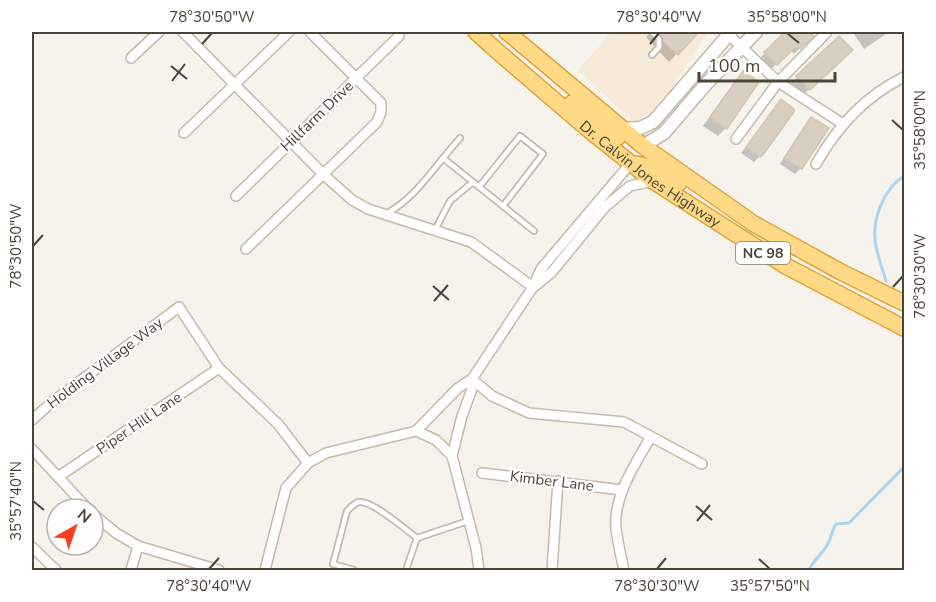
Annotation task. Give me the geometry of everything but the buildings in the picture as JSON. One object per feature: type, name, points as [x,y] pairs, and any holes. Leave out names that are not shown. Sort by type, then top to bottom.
[{"type":"highway","name":"Dr. Calvin Jones Highway","points":[[476,32],[630,164],[653,181],[783,266],[904,328]]},
{"type":"highway","name":"Dr. Calvin Jones Highway","points":[[507,32],[643,146],[741,215],[841,272],[904,303]]},
{"type":"highway","points":[[550,96],[562,94],[606,130],[628,143],[643,146]]},
{"type":"highway","points":[[630,164],[647,166],[663,172],[715,207],[741,215]]},
{"type":"highway","points":[[876,314],[904,320]]},
{"type":"street","points":[[131,58],[159,32]]},
{"type":"street","points":[[183,32],[324,175],[352,200],[385,214],[471,242],[533,287]]},
{"type":"street","points":[[184,133],[289,32]]},
{"type":"street","points":[[246,249],[377,122],[381,112],[381,103],[310,32]]},
{"type":"street","points":[[622,129],[640,128],[653,122],[728,32],[778,82],[843,124]]},
{"type":"street","points":[[643,146],[664,133],[756,32]]},
{"type":"street","points":[[736,139],[778,82],[827,32]]},
{"type":"street","name":"Hillfarm Drive","points":[[236,196],[399,36]]},
{"type":"street","points":[[816,164],[830,140],[843,124],[874,95],[904,77]]},
{"type":"street","points":[[265,570],[286,488],[308,463],[326,453],[416,431],[458,388],[472,379],[533,287],[541,269],[630,164]]},
{"type":"street","points":[[533,287],[552,272],[605,207],[630,186],[653,181]]},
{"type":"street","name":"Holding Village Way","points":[[32,420],[179,307],[219,368]]},
{"type":"street","points":[[219,368],[278,424],[308,463]]},
{"type":"street","name":"Piper Hill Lane","points":[[58,477],[219,368]]},
{"type":"street","points":[[472,379],[492,396],[529,413],[624,422],[702,464]]},
{"type":"street","points":[[472,379],[472,389],[452,456],[476,548],[479,570]]},
{"type":"street","points":[[416,431],[436,440],[452,456]]},
{"type":"street","points":[[624,570],[616,527],[617,510],[622,490],[650,438]]},
{"type":"street","points":[[32,449],[77,497]]},
{"type":"street","name":"Kimber Lane","points":[[482,473],[622,490]]},
{"type":"street","points":[[552,570],[558,481]]},
{"type":"street","points":[[105,524],[138,546],[219,570]]},
{"type":"street","points":[[130,570],[138,546]]},
{"type":"street","points":[[32,547],[56,570]]},
{"type":"lane","points":[[652,32],[660,39],[659,47],[652,55]]},
{"type":"lane","points":[[479,187],[520,136],[543,154],[503,206]]},
{"type":"lane","points":[[385,214],[402,205],[414,193],[460,138]]},
{"type":"lane","points":[[443,158],[534,231]]},
{"type":"lane","points":[[435,230],[450,201],[473,182]]},
{"type":"lane","points":[[402,205],[403,220]]},
{"type":"lane","points":[[354,570],[333,564],[347,511],[353,505],[361,502],[370,504],[417,538]]},
{"type":"lane","points":[[417,538],[468,521]]},
{"type":"lane","points":[[406,570],[417,538]]},
{"type":"shaded area","points":[[612,32],[708,32],[644,131],[578,70]]},
{"type":"waterway","points":[[886,281],[876,244],[876,221],[886,195],[904,176]]},
{"type":"waterway","points":[[809,570],[828,544],[836,524],[849,523],[904,467]]}]
